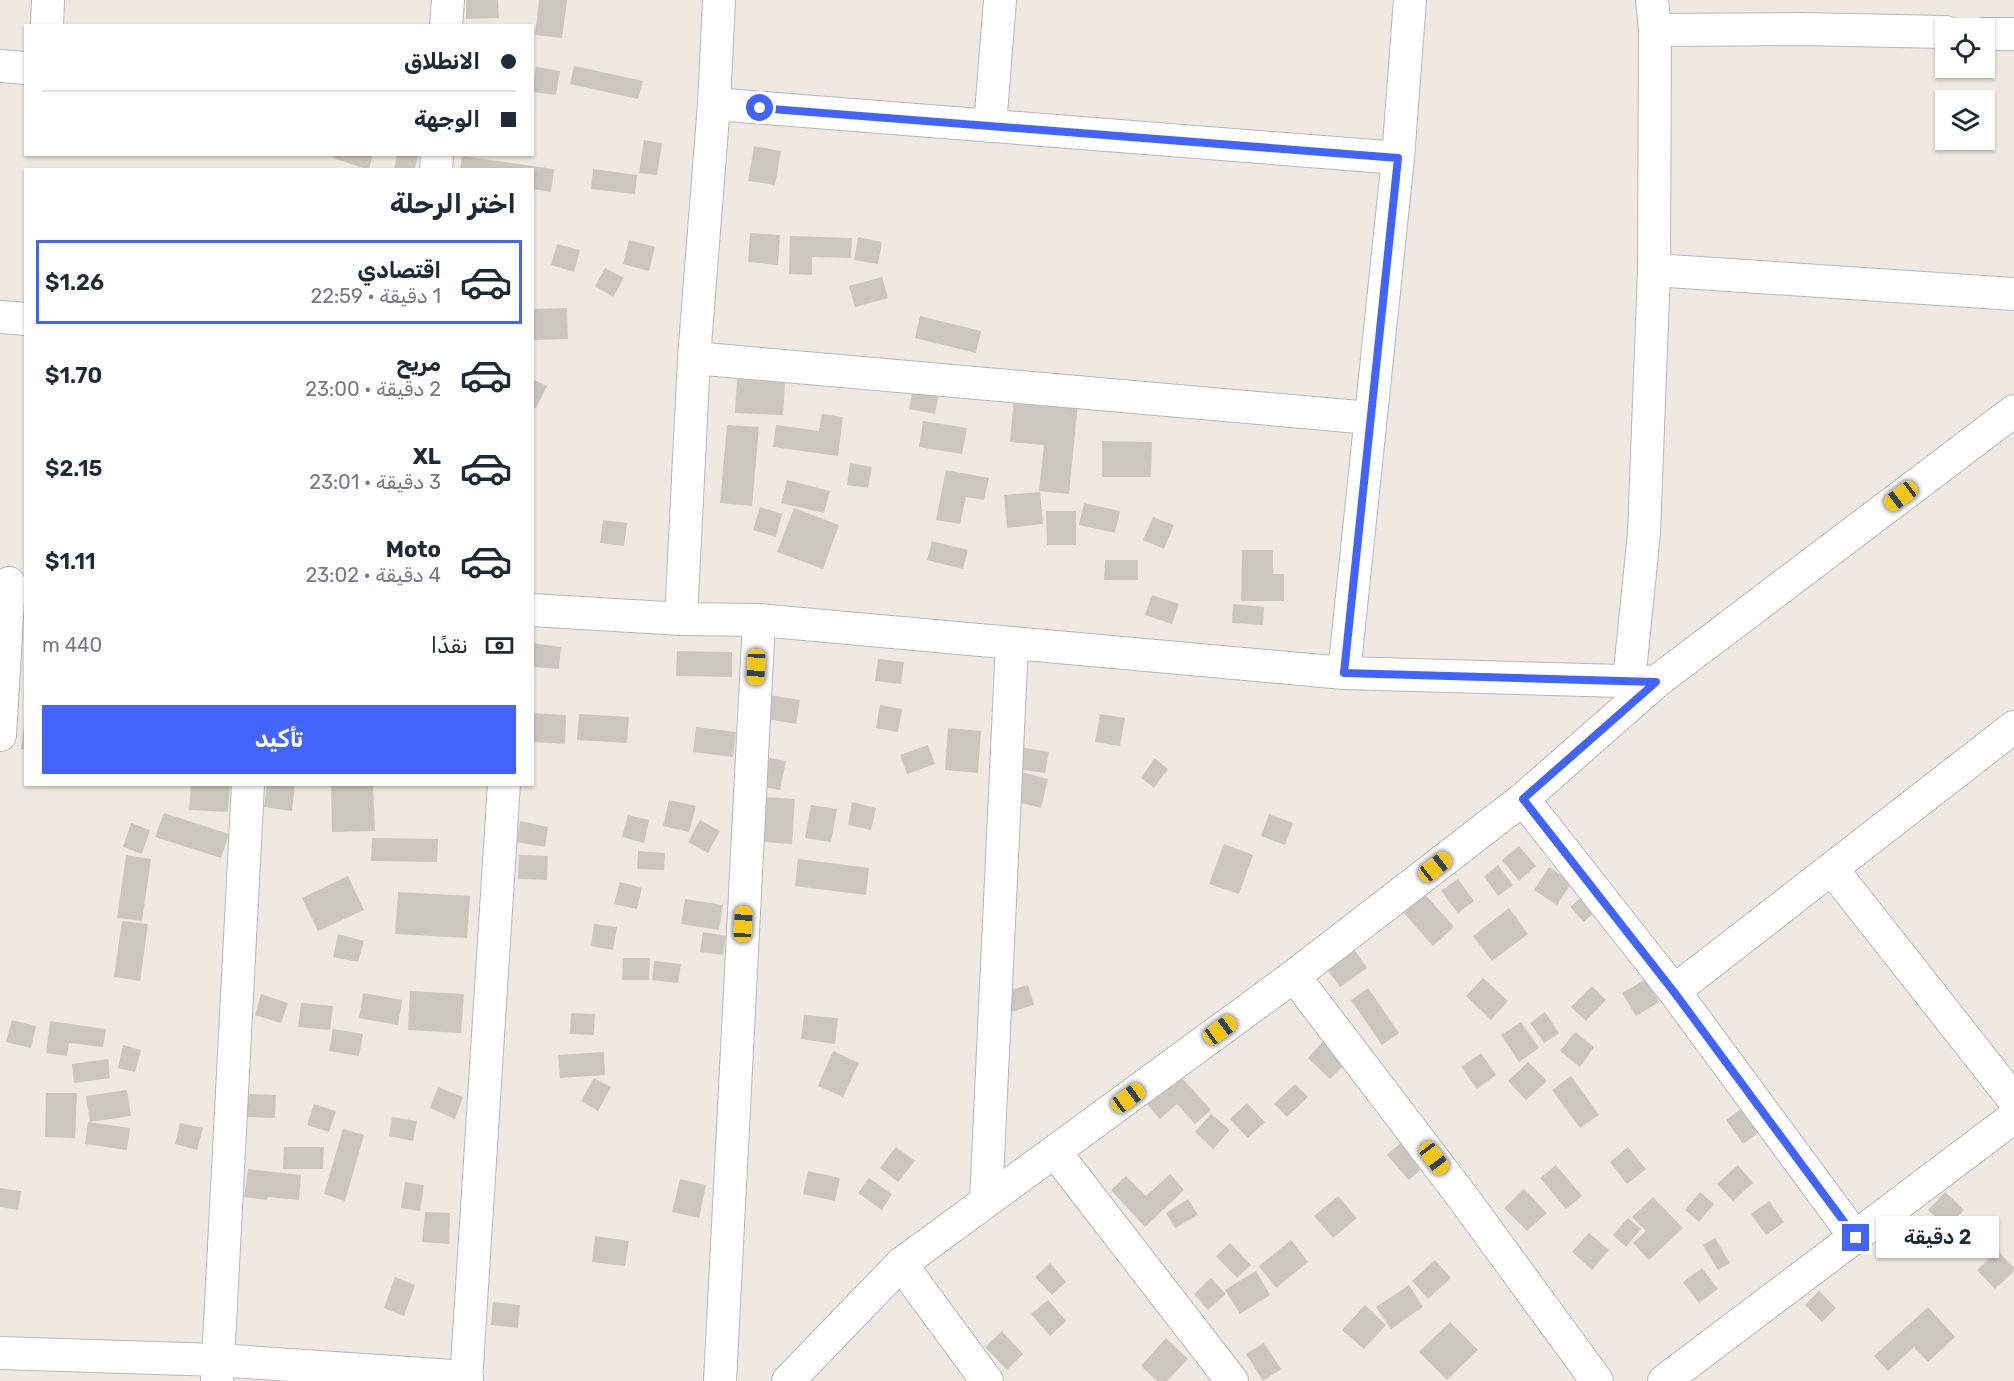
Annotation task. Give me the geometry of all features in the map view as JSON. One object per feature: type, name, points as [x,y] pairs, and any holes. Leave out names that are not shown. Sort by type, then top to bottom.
[{"type":"street","points":[[47,24],[48,0]]},
{"type":"street","points":[[446,24],[448,0]]},
{"type":"street","points":[[681,619],[694,358],[714,104],[718,0]]},
{"type":"street","points":[[990,126],[1000,0]]},
{"type":"street","points":[[1344,673],[1398,158],[1410,0]]},
{"type":"street","points":[[1642,681],[1644,533],[1654,270],[1654,15],[1800,28],[1935,32]]},
{"type":"street","points":[[1995,33],[2014,34]]},
{"type":"street","points":[[0,66],[24,68]]},
{"type":"street","points":[[714,104],[1398,158]]},
{"type":"street","points":[[1654,270],[2014,294]]},
{"type":"street","points":[[0,317],[24,319]]},
{"type":"street","points":[[694,358],[1370,418]]},
{"type":"street","points":[[788,1381],[901,1264],[1294,976],[1523,799],[1642,681],[2014,411]]},
{"type":"street","points":[[0,735],[11,583]]},
{"type":"street","points":[[534,610],[759,621],[1344,673],[1642,681]]},
{"type":"street","points":[[720,1381],[759,621]]},
{"type":"street","points":[[986,1201],[1012,643]]},
{"type":"street","points":[[1674,992],[2014,728]]},
{"type":"street","points":[[217,1370],[248,786]]},
{"type":"street","points":[[0,1353],[217,1370],[467,1379],[504,786]]},
{"type":"street","points":[[1523,799],[1674,992],[1856,1238]]},
{"type":"street","points":[[1832,868],[2014,1100]]},
{"type":"street","points":[[1294,976],[1461,1195],[1597,1381]]},
{"type":"street","points":[[1664,1381],[2014,1117]]},
{"type":"street","points":[[1055,1152],[1233,1381]]},
{"type":"street","points":[[901,1264],[974,1373]]},
{"type":"building","points":[[466,0],[498,0],[499,18],[466,19]]},
{"type":"building","points":[[539,0],[567,0],[562,38],[535,35]]},
{"type":"building","points":[[574,66],[643,81],[638,99],[570,84]]},
{"type":"building","points":[[536,67],[560,71],[556,95],[534,92]]},
{"type":"building","points":[[644,140],[662,143],[657,175],[639,173]]},
{"type":"building","points":[[754,146],[781,151],[775,185],[748,181]]},
{"type":"building","points":[[334,156],[372,156],[370,168],[333,158]]},
{"type":"building","points":[[397,156],[418,156],[415,168],[394,168]]},
{"type":"building","points":[[462,156],[554,169],[551,192],[534,189],[534,168],[460,168]]},
{"type":"building","points":[[593,169],[637,175],[635,194],[591,189]]},
{"type":"building","points":[[750,233],[780,235],[778,265],[748,262]]},
{"type":"building","points":[[790,236],[852,238],[851,258],[812,257],[812,275],[789,274]]},
{"type":"building","points":[[858,237],[882,242],[878,264],[854,260]]},
{"type":"building","points":[[629,240],[655,247],[649,271],[623,264]]},
{"type":"building","points":[[557,244],[580,250],[574,272],[551,265]]},
{"type":"building","points":[[605,268],[624,278],[613,297],[595,286]]},
{"type":"building","points":[[882,277],[888,298],[855,307],[849,286]]},
{"type":"building","points":[[567,308],[568,339],[534,340],[534,309]]},
{"type":"building","points":[[920,316],[981,331],[976,353],[915,338]]},
{"type":"building","points":[[737,379],[785,382],[783,415],[735,413]]},
{"type":"building","points":[[534,380],[547,386],[536,408],[534,408]]},
{"type":"building","points":[[913,388],[939,393],[935,414],[909,409]]},
{"type":"building","points":[[1014,397],[1078,403],[1069,494],[1039,491],[1044,445],[1010,442]]},
{"type":"building","points":[[822,414],[843,417],[838,456],[773,447],[776,425],[819,431]]},
{"type":"building","points":[[923,421],[967,428],[962,454],[919,447]]},
{"type":"building","points":[[727,425],[759,427],[752,506],[720,503]]},
{"type":"building","points":[[1102,441],[1152,442],[1151,477],[1102,477]]},
{"type":"building","points":[[850,463],[872,467],[868,488],[847,485]]},
{"type":"building","points":[[946,470],[989,478],[984,500],[966,497],[960,524],[936,520]]},
{"type":"building","points":[[787,480],[830,491],[824,513],[781,503]]},
{"type":"building","points":[[1040,492],[1043,524],[1007,528],[1004,495]]},
{"type":"building","points":[[1084,503],[1120,511],[1115,533],[1079,525]]},
{"type":"building","points":[[760,507],[782,514],[776,537],[753,530]]},
{"type":"building","points":[[794,508],[839,525],[823,569],[777,552]]},
{"type":"building","points":[[1046,511],[1076,511],[1076,545],[1047,545]]},
{"type":"building","points":[[1153,517],[1174,525],[1164,549],[1143,540]]},
{"type":"building","points":[[603,520],[627,523],[624,546],[600,543]]},
{"type":"building","points":[[932,541],[968,550],[963,569],[927,560]]},
{"type":"building","points":[[1242,550],[1273,550],[1273,574],[1284,574],[1284,601],[1241,601]]},
{"type":"building","points":[[1105,560],[1138,560],[1138,580],[1104,580]]},
{"type":"building","points":[[1152,595],[1179,604],[1172,624],[1145,615]]},
{"type":"building","points":[[1233,604],[1264,607],[1263,625],[1232,623]]},
{"type":"building","points":[[534,643],[561,647],[559,669],[534,667]]},
{"type":"building","points":[[677,651],[732,652],[732,677],[676,676]]},
{"type":"building","points":[[878,659],[904,662],[901,684],[875,681]]},
{"type":"building","points":[[770,695],[800,700],[796,724],[767,719]]},
{"type":"building","points":[[880,705],[902,709],[898,732],[876,728]]},
{"type":"building","points":[[534,713],[566,715],[565,744],[534,742]]},
{"type":"building","points":[[579,714],[629,717],[627,743],[577,740]]},
{"type":"building","points":[[1100,714],[1125,718],[1120,746],[1095,742]]},
{"type":"building","points":[[24,727],[24,750],[21,749]]},
{"type":"building","points":[[696,727],[736,732],[733,757],[693,752]]},
{"type":"building","points":[[948,728],[981,731],[978,773],[945,770]]},
{"type":"building","points":[[928,745],[935,764],[907,774],[900,755]]},
{"type":"building","points":[[1020,747],[1049,752],[1045,773],[1016,769]]},
{"type":"building","points":[[764,757],[786,761],[780,790],[758,786]]},
{"type":"building","points":[[1155,758],[1168,769],[1154,788],[1141,778]]},
{"type":"building","points":[[1018,771],[1048,779],[1041,808],[1010,800]]},
{"type":"building","points":[[191,786],[230,786],[228,812],[189,810]]},
{"type":"building","points":[[267,786],[295,786],[292,811],[264,807]]},
{"type":"building","points":[[331,786],[373,786],[375,831],[332,832]]},
{"type":"building","points":[[766,797],[795,799],[792,844],[763,842]]},
{"type":"building","points":[[669,800],[696,806],[689,832],[663,826]]},
{"type":"building","points":[[852,802],[876,808],[871,830],[848,825]]},
{"type":"building","points":[[811,805],[837,809],[831,842],[805,838]]},
{"type":"building","points":[[164,813],[229,834],[221,858],[155,837]]},
{"type":"building","points":[[1269,814],[1293,823],[1285,845],[1261,836]]},
{"type":"building","points":[[628,815],[649,820],[644,843],[622,837]]},
{"type":"building","points":[[700,820],[720,831],[708,853],[688,842]]},
{"type":"building","points":[[520,821],[548,827],[545,847],[517,842]]},
{"type":"building","points":[[131,823],[150,830],[142,854],[123,847]]},
{"type":"building","points":[[372,838],[438,839],[437,862],[371,861]]},
{"type":"building","points":[[1224,844],[1253,855],[1239,894],[1209,884]]},
{"type":"building","points":[[1519,846],[1536,866],[1519,881],[1502,860]]},
{"type":"building","points":[[638,851],[665,853],[664,870],[637,869]]},
{"type":"building","points":[[126,855],[151,859],[142,921],[117,918]]},
{"type":"building","points":[[519,855],[548,856],[547,880],[518,879]]},
{"type":"building","points":[[798,859],[869,868],[866,895],[795,886]]},
{"type":"building","points":[[1498,865],[1513,885],[1498,896],[1484,876]]},
{"type":"building","points":[[1549,867],[1572,882],[1557,905],[1534,890]]},
{"type":"building","points":[[348,876],[364,910],[318,931],[302,898]]},
{"type":"building","points":[[1458,879],[1474,901],[1458,913],[1441,891]]},
{"type":"building","points":[[620,882],[642,888],[637,909],[614,904]]},
{"type":"building","points":[[398,892],[470,896],[467,938],[395,934]]},
{"type":"building","points":[[1423,892],[1454,927],[1433,946],[1402,911]]},
{"type":"building","points":[[1585,894],[1598,909],[1584,922],[1570,907]]},
{"type":"building","points":[[685,899],[723,905],[719,930],[681,924]]},
{"type":"building","points":[[1509,908],[1528,934],[1492,961],[1473,936]]},
{"type":"building","points":[[122,921],[148,924],[140,981],[114,977]]},
{"type":"building","points":[[594,924],[617,927],[613,950],[591,946]]},
{"type":"building","points":[[703,932],[726,936],[723,955],[700,952]]},
{"type":"building","points":[[338,934],[364,941],[358,962],[333,957]]},
{"type":"building","points":[[1349,942],[1367,968],[1340,987],[1321,961]]},
{"type":"building","points":[[623,958],[650,958],[649,980],[622,980]]},
{"type":"building","points":[[654,961],[681,964],[678,983],[652,980]]},
{"type":"building","points":[[1483,978],[1508,1001],[1491,1020],[1466,996]]},
{"type":"building","points":[[1646,979],[1659,1002],[1636,1016],[1622,993]]},
{"type":"building","points":[[1028,985],[1034,1005],[1008,1013],[1001,993]]},
{"type":"building","points":[[1592,986],[1606,1000],[1586,1021],[1571,1007]]},
{"type":"building","points":[[1368,988],[1399,1033],[1382,1045],[1351,1000]]},
{"type":"building","points":[[410,991],[464,994],[461,1033],[408,1030]]},
{"type":"building","points":[[363,993],[402,1000],[398,1025],[359,1018]]},
{"type":"building","points":[[261,994],[288,1003],[281,1023],[255,1015]]},
{"type":"building","points":[[301,1003],[333,1006],[330,1030],[298,1027]]},
{"type":"building","points":[[1545,1012],[1559,1033],[1544,1043],[1530,1023]]},
{"type":"building","points":[[571,1013],[595,1014],[594,1035],[570,1034]]},
{"type":"building","points":[[804,1015],[838,1018],[835,1044],[801,1039]]},
{"type":"building","points":[[12,1020],[36,1026],[31,1048],[6,1042]]},
{"type":"building","points":[[50,1021],[106,1029],[103,1047],[69,1043],[67,1056],[46,1053]]},
{"type":"building","points":[[1521,1022],[1539,1048],[1519,1062],[1501,1035]]},
{"type":"building","points":[[333,1029],[363,1034],[359,1056],[329,1051]]},
{"type":"building","points":[[1575,1032],[1594,1047],[1580,1067],[1560,1051]]},
{"type":"building","points":[[1324,1040],[1347,1062],[1330,1079],[1308,1058]]},
{"type":"building","points":[[123,1045],[141,1050],[135,1072],[118,1068]]},
{"type":"building","points":[[833,1051],[859,1063],[843,1097],[818,1086]]},
{"type":"building","points":[[604,1052],[605,1075],[560,1078],[558,1055]]},
{"type":"building","points":[[1481,1053],[1496,1075],[1477,1089],[1461,1067]]},
{"type":"building","points":[[108,1059],[110,1078],[74,1083],[72,1064]]},
{"type":"building","points":[[1528,1062],[1547,1081],[1526,1100],[1508,1081]]},
{"type":"building","points":[[1175,1070],[1211,1110],[1195,1124],[1177,1104],[1160,1119],[1142,1099]]},
{"type":"building","points":[[1571,1076],[1599,1115],[1580,1128],[1552,1090]]},
{"type":"building","points":[[594,1078],[611,1087],[598,1111],[581,1101]]},
{"type":"building","points":[[1295,1084],[1308,1097],[1287,1117],[1274,1104]]},
{"type":"building","points":[[438,1087],[463,1097],[455,1119],[430,1108]]},
{"type":"building","points":[[127,1090],[131,1116],[90,1122],[86,1096]]},
{"type":"building","points":[[46,1093],[77,1093],[75,1138],[45,1137]]},
{"type":"building","points":[[246,1094],[276,1095],[275,1118],[245,1117]]},
{"type":"building","points":[[1247,1103],[1265,1122],[1248,1138],[1230,1119]]},
{"type":"building","points":[[314,1104],[336,1111],[329,1132],[307,1125]]},
{"type":"building","points":[[1745,1106],[1763,1129],[1743,1144],[1726,1120]]},
{"type":"building","points":[[1211,1114],[1230,1130],[1213,1149],[1195,1132]]},
{"type":"building","points":[[392,1117],[417,1121],[413,1141],[389,1136]]},
{"type":"building","points":[[88,1122],[130,1128],[127,1150],[85,1144]]},
{"type":"building","points":[[180,1123],[203,1128],[197,1150],[175,1144]]},
{"type":"building","points":[[343,1129],[364,1135],[345,1201],[324,1194]]},
{"type":"building","points":[[1403,1141],[1424,1167],[1409,1180],[1387,1155]]},
{"type":"building","points":[[284,1147],[324,1147],[323,1169],[283,1169]]},
{"type":"building","points":[[896,1147],[915,1161],[898,1182],[880,1168]]},
{"type":"building","points":[[1628,1147],[1646,1169],[1627,1184],[1610,1162]]},
{"type":"building","points":[[1556,1165],[1582,1196],[1566,1209],[1540,1178]]},
{"type":"building","points":[[1738,1165],[1753,1183],[1733,1201],[1717,1184]]},
{"type":"building","points":[[248,1169],[301,1175],[299,1200],[244,1197]]},
{"type":"building","points":[[808,1171],[840,1178],[835,1201],[803,1194]]},
{"type":"building","points":[[1170,1174],[1184,1190],[1145,1227],[1111,1190],[1126,1176],[1146,1196]]},
{"type":"building","points":[[869,1178],[892,1194],[882,1210],[858,1193]]},
{"type":"building","points":[[680,1179],[706,1185],[699,1218],[672,1212]]},
{"type":"building","points":[[405,1182],[424,1185],[420,1211],[401,1208]]},
{"type":"building","points":[[0,1188],[21,1191],[18,1210],[0,1207]]},
{"type":"building","points":[[1524,1189],[1547,1213],[1527,1231],[1504,1208]]},
{"type":"building","points":[[1700,1192],[1714,1204],[1699,1222],[1685,1210]]},
{"type":"building","points":[[1945,1192],[1964,1210],[1947,1228],[1928,1210]]},
{"type":"building","points":[[1338,1196],[1357,1218],[1333,1238],[1314,1216]]},
{"type":"building","points":[[1653,1197],[1683,1228],[1649,1260],[1633,1243],[1646,1231],[1632,1217]]},
{"type":"building","points":[[1188,1199],[1198,1215],[1175,1228],[1166,1213]]},
{"type":"building","points":[[1769,1201],[1784,1222],[1766,1235],[1751,1214]]},
{"type":"building","points":[[425,1212],[450,1213],[449,1244],[422,1242]]},
{"type":"building","points":[[1628,1218],[1641,1229],[1626,1247],[1613,1235]]},
{"type":"building","points":[[1589,1233],[1609,1250],[1592,1270],[1572,1252]]},
{"type":"building","points":[[595,1236],[629,1241],[625,1266],[592,1262]]},
{"type":"building","points":[[1715,1238],[1730,1263],[1718,1270],[1703,1245]]},
{"type":"building","points":[[1291,1240],[1308,1262],[1276,1288],[1259,1266]]},
{"type":"building","points":[[1230,1243],[1251,1265],[1237,1278],[1216,1256]]},
{"type":"building","points":[[1998,1251],[2014,1268],[2014,1271],[1995,1289],[1977,1270]]},
{"type":"building","points":[[1435,1260],[1451,1278],[1428,1299],[1412,1281]]},
{"type":"building","points":[[1050,1263],[1066,1282],[1052,1295],[1035,1277]]},
{"type":"building","points":[[1702,1268],[1718,1289],[1699,1303],[1683,1282]]},
{"type":"building","points":[[1256,1271],[1270,1295],[1240,1314],[1225,1290]]},
{"type":"building","points":[[395,1277],[415,1285],[404,1316],[384,1308]]},
{"type":"building","points":[[1211,1278],[1226,1294],[1208,1310],[1194,1294]]},
{"type":"building","points":[[1409,1285],[1423,1307],[1391,1329],[1376,1307]]},
{"type":"building","points":[[1819,1291],[1836,1308],[1822,1322],[1805,1305]]},
{"type":"building","points":[[1048,1300],[1066,1321],[1050,1336],[1031,1314]]},
{"type":"building","points":[[493,1302],[520,1305],[518,1328],[491,1325]]},
{"type":"building","points":[[1365,1305],[1386,1325],[1364,1349],[1342,1330]]},
{"type":"building","points":[[1928,1307],[1955,1337],[1928,1362],[1914,1347],[1888,1371],[1874,1356]]},
{"type":"building","points":[[1450,1322],[1478,1350],[1447,1380],[1419,1352]]},
{"type":"building","points":[[1002,1331],[1023,1354],[1007,1370],[985,1347]]},
{"type":"building","points":[[1166,1338],[1188,1359],[1167,1381],[1157,1381],[1141,1366]]},
{"type":"building","points":[[1264,1343],[1281,1369],[1263,1381],[1246,1354]]},
{"type":"route","points":[[760,108],[1398,158],[1344,673],[1656,682],[1523,799],[1674,992],[1856,1238]]}]
